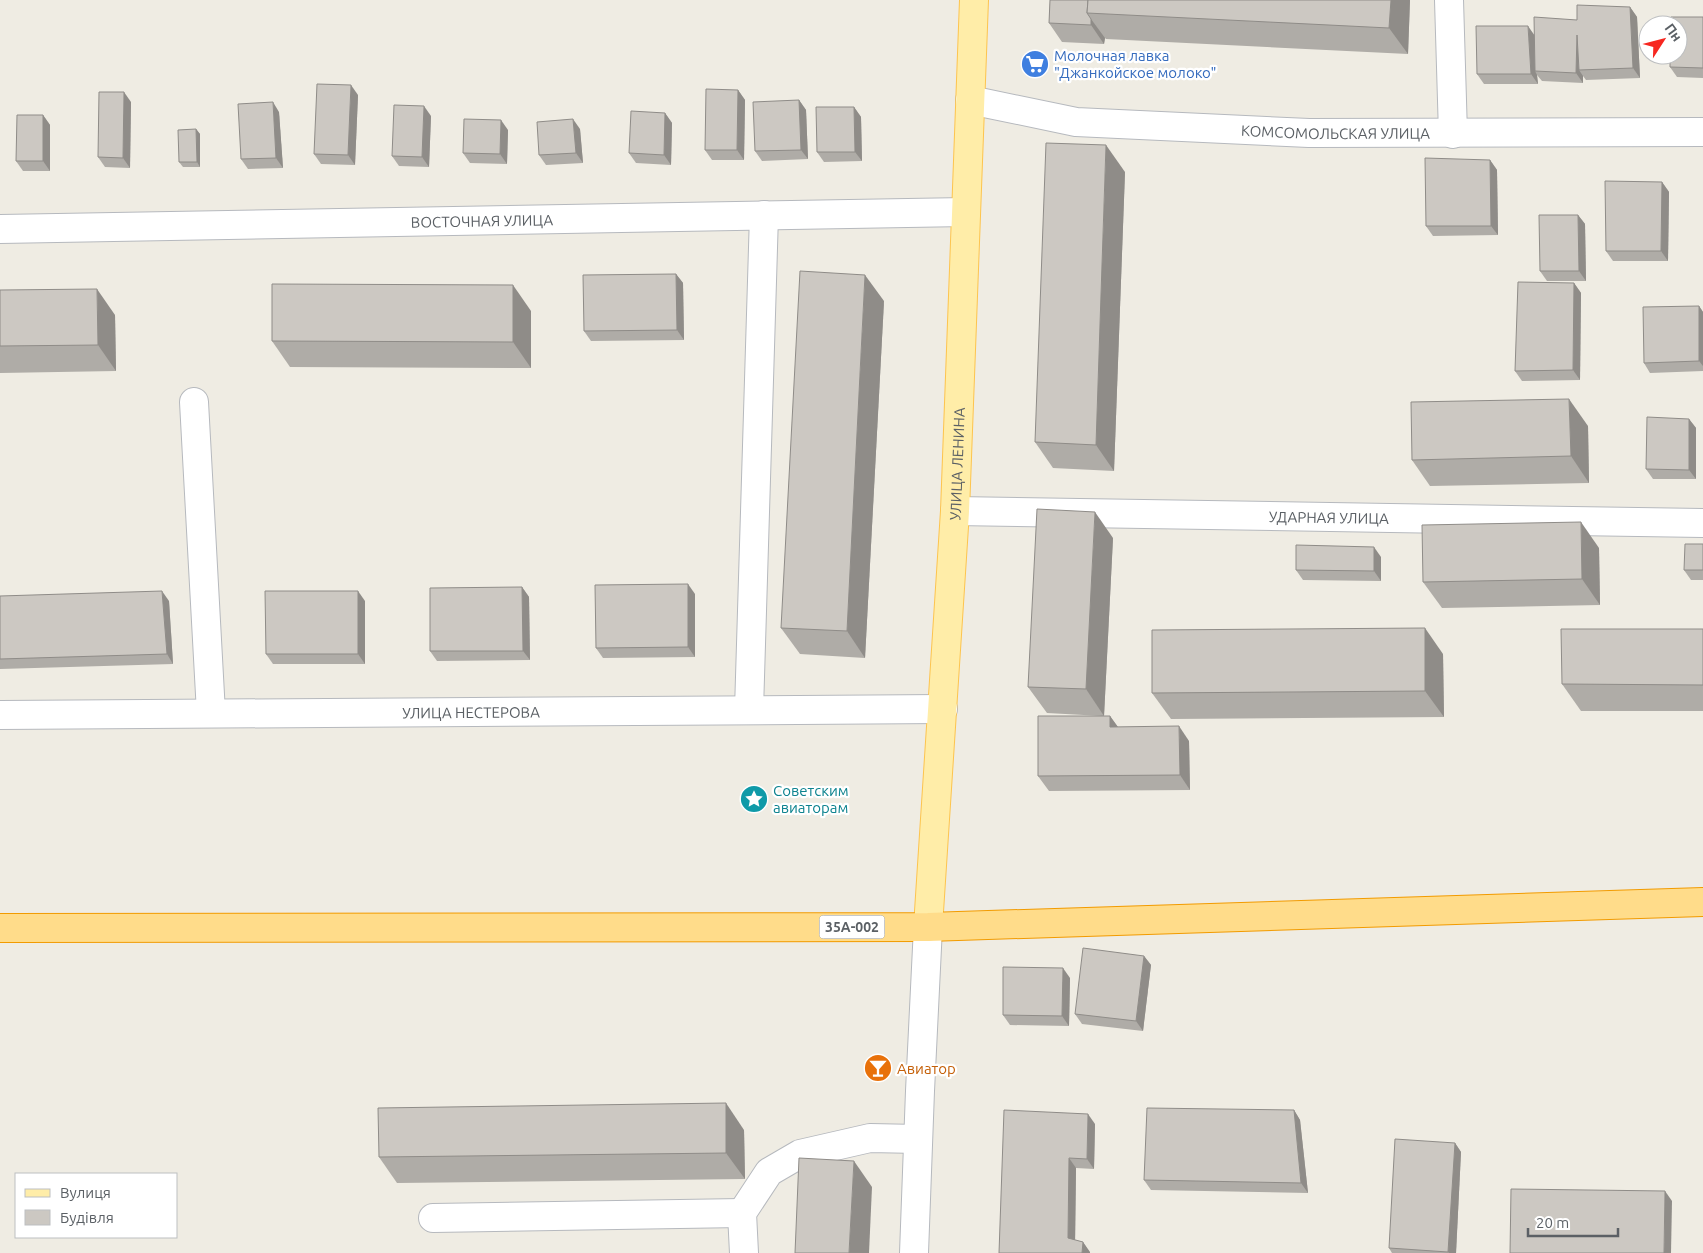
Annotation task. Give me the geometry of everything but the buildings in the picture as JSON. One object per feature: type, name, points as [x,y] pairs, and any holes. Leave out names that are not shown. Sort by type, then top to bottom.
[{"type":"highway","name":"35А-002","points":[[0,928],[928,927],[1703,902]]},
{"type":"main road","name":"УЛИЦА ЛЕНИНА","points":[[928,927],[955,511],[974,0]]},
{"type":"street","points":[[1449,0],[1453,134]]},
{"type":"street","name":"КОМСОМОЛЬСКАЯ УЛИЦА","points":[[970,100],[1076,122],[1309,133],[1703,132]]},
{"type":"street","name":"ВОСТОЧНАЯ УЛИЦА","points":[[0,230],[966,212]]},
{"type":"street","points":[[749,710],[764,215]]},
{"type":"street","points":[[194,402],[211,714]]},
{"type":"street","name":"УДАРНАЯ УЛИЦА","points":[[955,511],[1703,523]]},
{"type":"street","name":"УЛИЦА НЕСТЕРОВА","points":[[0,715],[943,709]]},
{"type":"street","points":[[914,1253],[928,927]]},
{"type":"street","points":[[744,1253],[742,1213],[769,1172],[800,1154],[870,1138],[918,1139]]},
{"type":"street","points":[[433,1218],[742,1213]]},
{"type":"place","name":"Молочная лавка \"Джанкойское молоко\"","points":[[1035,64]]},
{"type":"place","name":"Советским авиаторам","points":[[754,799]]},
{"type":"place","name":"Авиатор","points":[[878,1068]]}]
